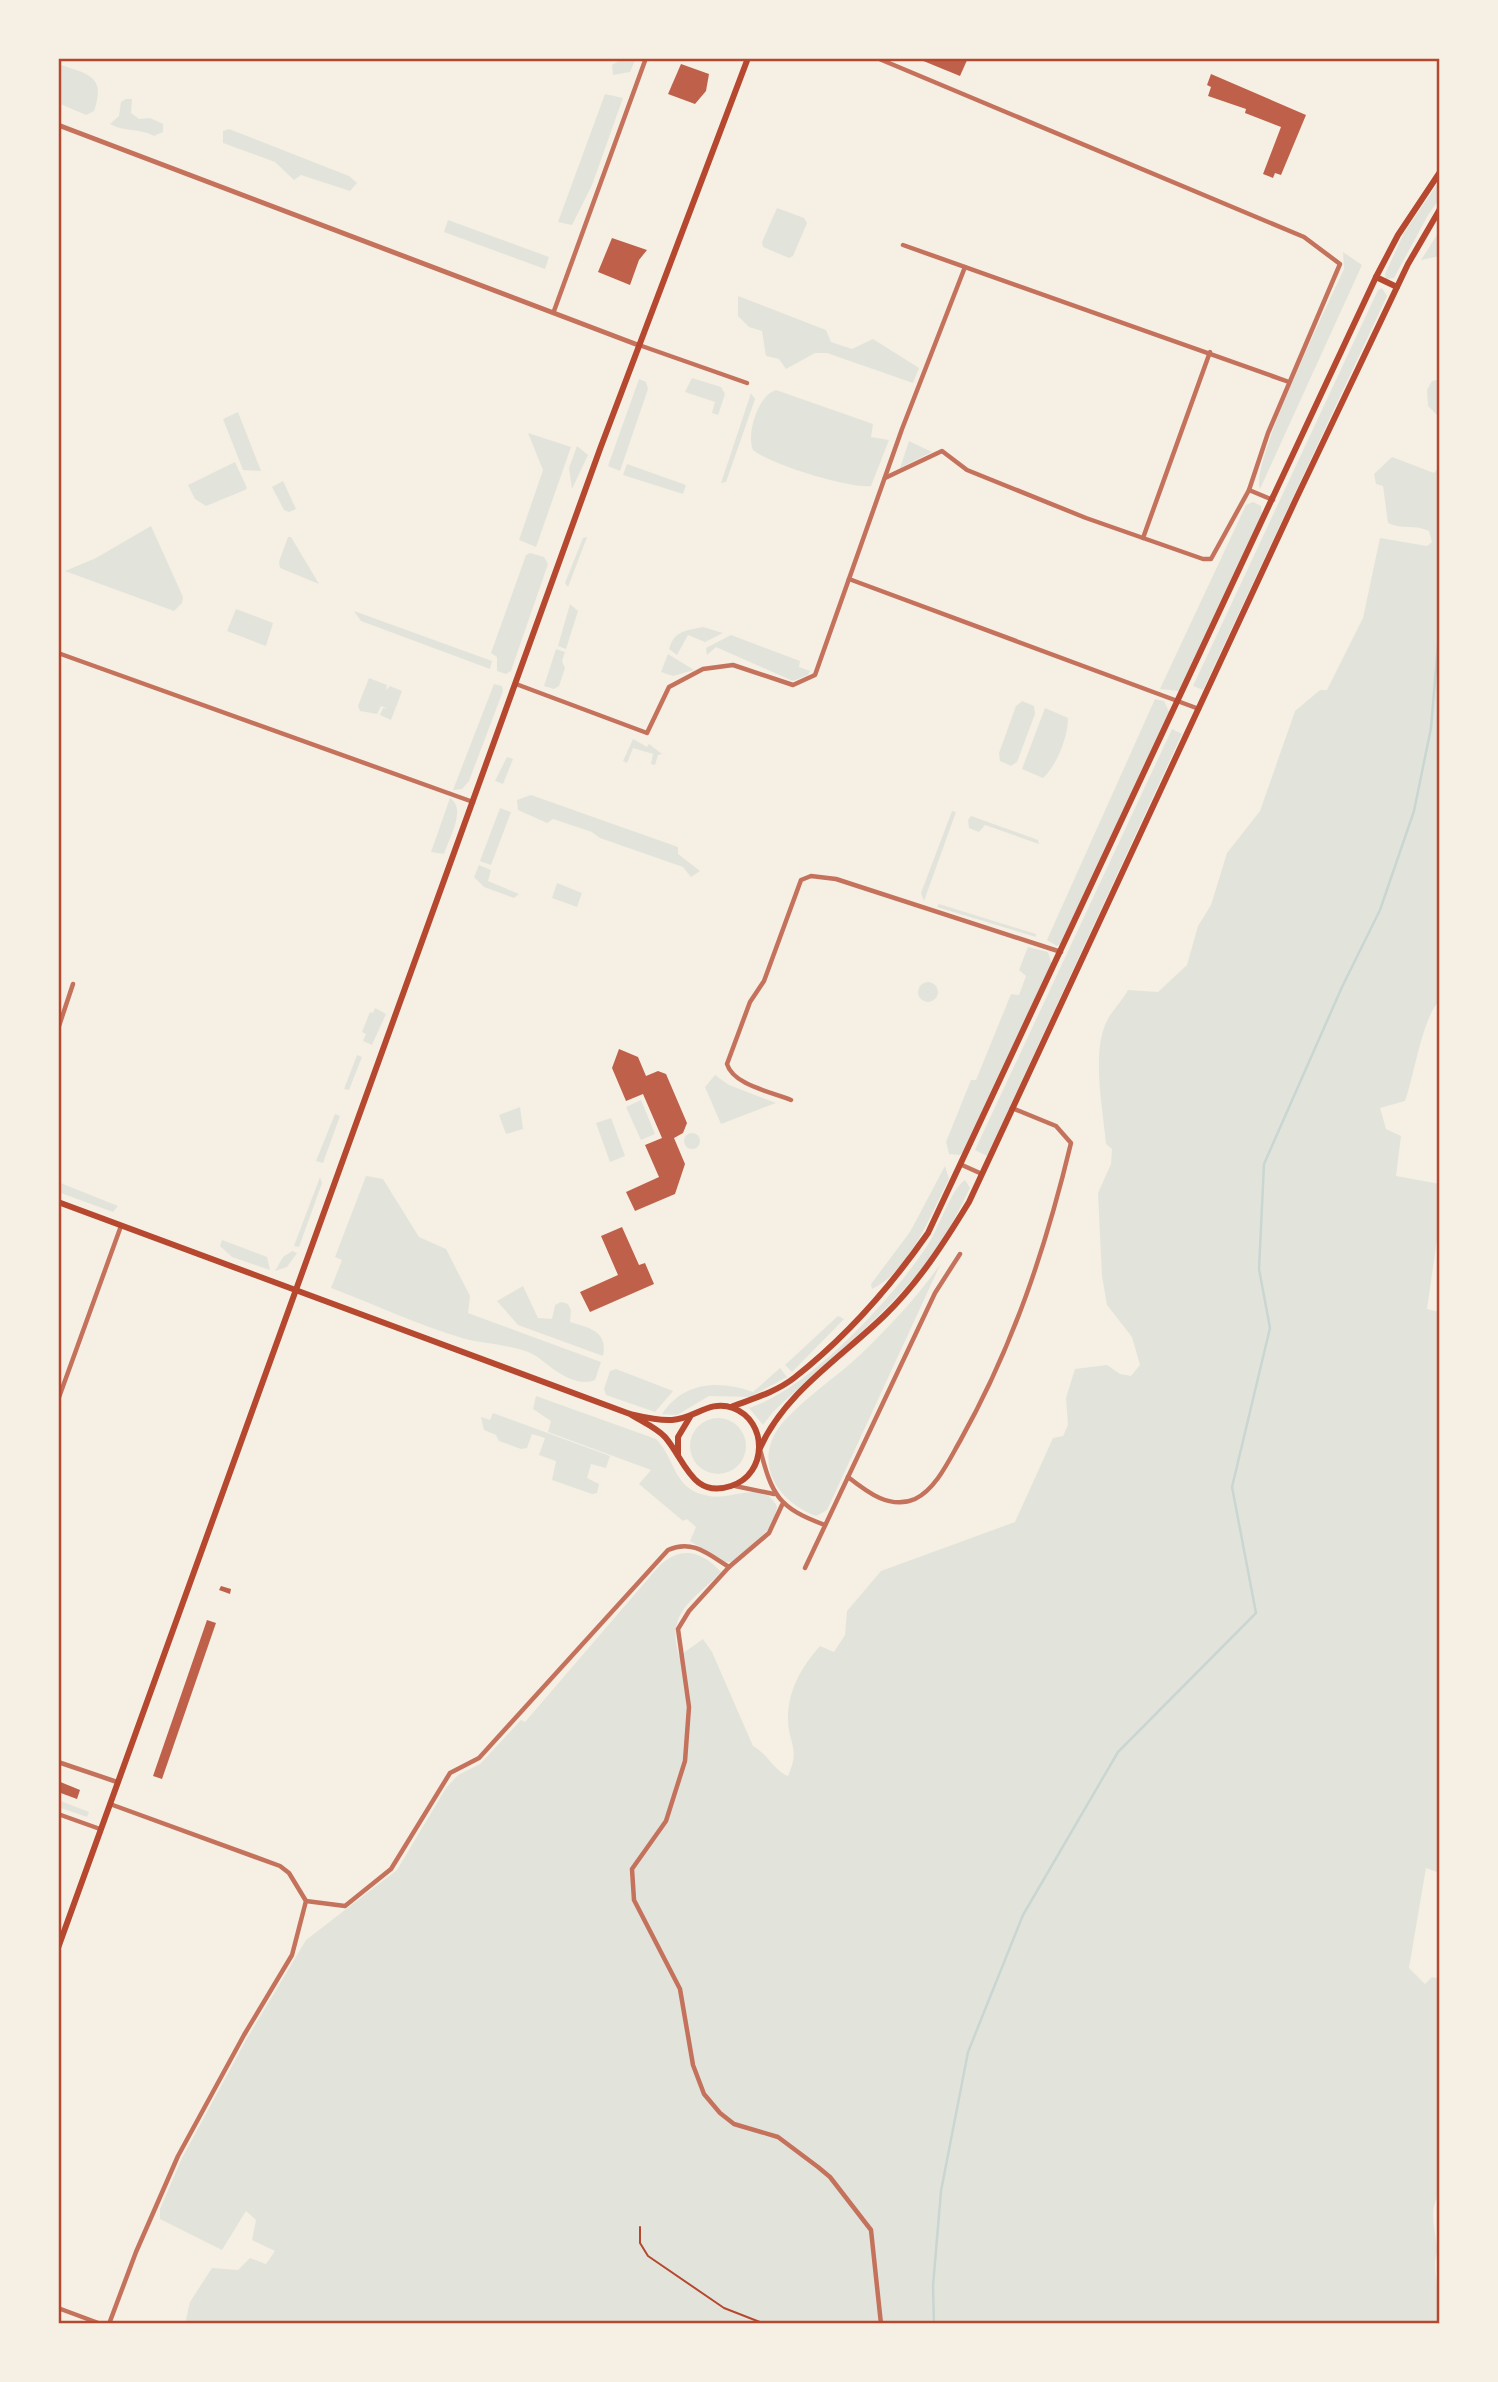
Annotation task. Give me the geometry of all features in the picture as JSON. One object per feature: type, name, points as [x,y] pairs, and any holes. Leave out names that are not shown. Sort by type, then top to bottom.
[{"type":"main road","points":[[58,1948],[638,345],[748,58]]},
{"type":"main road","points":[[58,1202],[630,1414],[671,1420],[710,1406],[731,1407],[793,1379],[873,1303],[902,1270],[928,1233],[1376,277],[1398,235],[1440,172]]},
{"type":"main road","points":[[630,1414],[665,1437],[680,1463],[696,1482],[719,1488],[731,1486],[749,1474],[780,1410],[887,1313],[918,1280],[969,1202],[1398,287],[1440,209]]},
{"type":"main road","points":[[1376,277],[1398,287]]},
{"type":"main road","points":[[731,1407],[753,1425],[760,1448]]},
{"type":"main road","points":[[680,1463],[678,1437],[691,1415]]},
{"type":"street","points":[[554,311],[646,58]]},
{"type":"street","points":[[877,58],[1304,237],[1337,260],[1339,271],[1289,382],[1249,490],[1211,559],[1203,559],[1143,538],[967,470],[942,451],[885,478]]},
{"type":"street","points":[[58,125],[638,345],[747,383]]},
{"type":"street","points":[[903,245],[1289,382]]},
{"type":"street","points":[[516,684],[650,733],[669,687],[703,670],[733,665],[793,685],[801,684],[815,675],[885,478],[965,267]]},
{"type":"street","points":[[1143,538],[1210,352]]},
{"type":"street","points":[[1249,490],[1273,500]]},
{"type":"street","points":[[849,579],[1199,709]]},
{"type":"street","points":[[58,653],[473,803]]},
{"type":"street","points":[[791,1100],[737,1079],[729,1073],[727,1064],[750,1002],[764,981],[801,880],[811,876],[836,879],[1062,952]]},
{"type":"street","points":[[58,1029],[73,984]]},
{"type":"street","points":[[848,1478],[870,1494],[894,1503],[913,1500],[925,1492],[945,1467],[996,1373],[1037,1265],[1071,1143],[1056,1126],[1013,1108]]},
{"type":"street","points":[[962,1165],[982,1174]]},
{"type":"street","points":[[58,1400],[121,1226]]},
{"type":"street","points":[[805,1568],[935,1293],[960,1254]]},
{"type":"street","points":[[760,1448],[775,1494],[782,1505],[825,1525]]},
{"type":"street","points":[[731,1486],[775,1494]]},
{"type":"street","points":[[782,1505],[769,1532],[729,1567],[716,1586],[689,1611],[678,1629],[689,1707],[684,1760],[678,1790],[666,1821],[632,1869],[634,1900],[680,1989],[693,2065],[704,2094],[720,2113],[734,2124],[778,2137],[818,2167],[830,2177],[871,2230],[881,2324]]},
{"type":"street","points":[[306,1901],[345,1906],[391,1869],[450,1773],[479,1758],[660,1556],[681,1544],[691,1545],[729,1567]]},
{"type":"street","points":[[58,1762],[117,1782]]},
{"type":"street","points":[[109,2324],[136,2252],[178,2156],[244,2035],[292,1955],[306,1901],[289,1873],[280,1866],[110,1804]]},
{"type":"street","points":[[58,1814],[100,1829]]},
{"type":"street","points":[[58,2308],[101,2324]]},
{"type":"path","points":[[640,2227],[640,2243],[648,2256],[724,2308],[765,2324]]},
{"type":"shaded area","points":[[623,58],[636,58],[630,72],[613,75],[612,65]]},
{"type":"shaded area","points":[[58,64],[86,74],[96,83],[98,90],[94,111],[86,115],[58,103]]},
{"type":"shaded area","points":[[605,94],[623,98],[592,185],[572,225],[558,222]]},
{"type":"shaded area","points":[[132,99],[131,113],[139,119],[150,118],[163,124],[163,132],[154,136],[110,124],[119,116],[121,102]]},
{"type":"shaded area","points":[[229,129],[349,176],[357,183],[350,191],[301,175],[294,180],[275,162],[223,143],[223,131]]},
{"type":"shaded area","points":[[1440,180],[1440,198],[1394,278],[1386,279],[1385,274],[1404,233]]},
{"type":"shaded area","points":[[777,208],[804,218],[807,223],[793,256],[789,258],[763,247],[762,242]]},
{"type":"shaded area","points":[[448,220],[549,257],[545,269],[444,232]]},
{"type":"shaded area","points":[[1440,230],[1440,256],[1421,260]]},
{"type":"shaded area","points":[[1343,252],[1362,265],[1260,489],[1260,474],[1266,449],[1292,382],[1344,269]]},
{"type":"shaded area","points":[[1382,288],[1387,296],[1203,690],[1193,686],[1378,290]]},
{"type":"shaded area","points":[[738,296],[826,330],[831,342],[852,349],[873,339],[919,368],[913,383],[827,353],[815,353],[786,369],[779,359],[766,356],[762,331],[749,327],[738,316]]},
{"type":"shaded area","points":[[692,378],[721,387],[725,394],[718,415],[712,413],[715,402],[685,392]]},
{"type":"shaded area","points":[[639,379],[646,382],[648,389],[620,471],[608,466]]},
{"type":"shaded area","points":[[1440,379],[1440,418],[1428,406],[1427,390],[1432,381]]},
{"type":"shaded area","points":[[776,390],[873,424],[871,437],[889,440],[871,486],[846,484],[810,474],[775,462],[753,450],[751,435],[755,416],[764,399]]},
{"type":"shaded area","points":[[751,393],[755,399],[726,482],[721,483]]},
{"type":"shaded area","points":[[238,412],[261,471],[243,470],[223,419]]},
{"type":"shaded area","points":[[528,433],[571,447],[536,547],[519,540],[543,470]]},
{"type":"shaded area","points":[[909,441],[932,452],[900,468]]},
{"type":"shaded area","points":[[577,446],[588,455],[572,489],[569,468]]},
{"type":"shaded area","points":[[1392,457],[1434,473],[1440,466],[1440,1001],[1434,1008],[1424,1032],[1405,1101],[1380,1108],[1386,1129],[1401,1136],[1396,1176],[1440,1184],[1440,1219],[1427,1309],[1440,1312],[1440,1873],[1426,1868],[1409,1968],[1425,1984],[1432,1977],[1440,1979],[1440,2194],[1433,2212],[1440,2309],[1438,2324],[185,2324],[190,2302],[212,2268],[238,2270],[250,2258],[266,2264],[275,2251],[252,2240],[256,2220],[246,2211],[222,2250],[160,2219],[160,2209],[182,2158],[246,2040],[306,1940],[397,1870],[446,1788],[458,1775],[480,1764],[521,1720],[525,1722],[659,1566],[675,1555],[691,1553],[706,1559],[721,1572],[692,1599],[679,1617],[676,1641],[679,1656],[703,1639],[712,1652],[753,1746],[788,1776],[794,1752],[788,1718],[790,1698],[797,1679],[820,1646],[834,1652],[845,1635],[847,1611],[881,1571],[1015,1522],[1053,1438],[1063,1436],[1068,1425],[1066,1398],[1075,1369],[1107,1365],[1120,1374],[1131,1376],[1140,1365],[1132,1337],[1107,1305],[1102,1276],[1098,1193],[1111,1164],[1112,1149],[1106,1144],[1101,1098],[1099,1064],[1102,1034],[1109,1018],[1128,990],[1158,992],[1187,965],[1198,926],[1211,905],[1227,853],[1260,811],[1295,711],[1320,690],[1327,690],[1363,618],[1380,538],[1427,546],[1432,542],[1429,531],[1388,523],[1383,486],[1376,484],[1374,474]]},
{"type":"shaded area","points":[[235,462],[247,488],[245,490],[206,506],[195,499],[188,485]]},
{"type":"shaded area","points":[[627,464],[686,485],[683,494],[623,475]]},
{"type":"shaded area","points":[[283,481],[296,509],[289,512],[284,510],[272,487]]},
{"type":"shaded area","points":[[1253,502],[1261,506],[1262,515],[1180,691],[1160,689],[1246,505]]},
{"type":"shaded area","points":[[151,526],[183,597],[182,603],[174,611],[65,571],[96,558]]},
{"type":"shaded area","points":[[288,537],[291,537],[319,584],[280,568],[279,562]]},
{"type":"shaded area","points":[[587,537],[568,587],[565,583],[583,538]]},
{"type":"shaded area","points":[[530,553],[544,557],[548,564],[511,671],[506,674],[497,671],[497,657],[491,653],[526,555]]},
{"type":"shaded area","points":[[570,604],[578,611],[566,649],[558,646]]},
{"type":"shaded area","points":[[236,609],[273,623],[266,646],[227,631]]},
{"type":"shaded area","points":[[354,611],[492,661],[490,669],[361,621]]},
{"type":"shaded area","points":[[703,627],[723,633],[705,642],[688,635],[677,655],[669,649],[678,635]]},
{"type":"shaded area","points":[[731,635],[800,661],[799,667],[810,671],[808,675],[793,681],[716,647],[707,655],[706,648]]},
{"type":"shaded area","points":[[556,649],[565,652],[562,661],[565,668],[559,686],[554,689],[544,686]]},
{"type":"shaded area","points":[[668,654],[694,670],[673,676],[661,672]]},
{"type":"shaded area","points":[[369,678],[387,685],[386,690],[390,686],[402,691],[391,720],[380,715],[383,708],[388,709],[381,706],[377,714],[360,711],[358,706]]},
{"type":"shaded area","points":[[494,684],[502,686],[503,691],[469,781],[462,789],[453,790]]},
{"type":"shaded area","points":[[1155,699],[1164,701],[1170,714],[1064,941],[1057,946],[1047,940]]},
{"type":"shaded area","points":[[1022,701],[1034,706],[1035,714],[1017,762],[1011,766],[1000,761],[999,753],[1016,706]]},
{"type":"shaded area","points":[[1045,708],[1068,718],[1061,750],[1043,778],[1022,769]]},
{"type":"shaded area","points":[[1172,729],[1182,734],[987,1156],[975,1150]]},
{"type":"shaded area","points":[[633,739],[647,747],[649,744],[662,754],[658,755],[655,765],[651,764],[653,754],[633,748],[627,763],[623,761]]},
{"type":"shaded area","points":[[507,757],[513,759],[503,784],[495,781]]},
{"type":"shaded area","points":[[531,795],[678,847],[678,854],[700,871],[691,877],[683,867],[600,838],[592,832],[553,819],[547,823],[518,810],[517,800]]},
{"type":"shaded area","points":[[450,798],[457,809],[453,832],[444,854],[431,852]]},
{"type":"shaded area","points":[[500,808],[511,812],[491,865],[480,861]]},
{"type":"shaded area","points":[[952,811],[956,812],[924,901],[921,893]]},
{"type":"shaded area","points":[[971,816],[1038,840],[1039,844],[985,825],[979,832],[969,828],[968,820]]},
{"type":"shaded area","points":[[479,865],[491,870],[488,881],[519,894],[514,898],[484,887],[474,877]]},
{"type":"shaded area","points":[[557,883],[582,893],[577,907],[552,898]]},
{"type":"shaded area","points":[[939,904],[1036,934],[1036,937],[937,907]]},
{"type":"shaded area","points":[[1028,947],[1048,952],[1052,965],[964,1151],[960,1155],[949,1154],[946,1142],[971,1080],[976,1080],[1011,994],[1019,995],[1026,976],[1019,970]]},
{"type":"shaded area","points":[[928,982],[935,985],[938,992],[935,999],[928,1002],[921,999],[918,992],[921,985]]},
{"type":"shaded area","points":[[375,1008],[386,1014],[372,1045],[363,1041],[366,1034],[362,1032],[370,1012],[373,1013]]},
{"type":"shaded area","points":[[357,1055],[362,1057],[349,1090],[344,1089]]},
{"type":"shaded area","points":[[715,1075],[729,1085],[776,1103],[721,1124],[705,1087]]},
{"type":"shaded area","points":[[641,1100],[655,1134],[641,1140],[626,1107]]},
{"type":"shaded area","points":[[520,1107],[523,1129],[506,1134],[499,1115]]},
{"type":"shaded area","points":[[335,1114],[340,1116],[323,1163],[316,1161]]},
{"type":"shaded area","points":[[611,1118],[625,1156],[610,1162],[596,1123]]},
{"type":"shaded area","points":[[692,1133],[700,1141],[692,1149],[684,1141]]},
{"type":"shaded area","points":[[945,1166],[949,1179],[927,1225],[898,1269],[872,1289],[871,1284],[910,1232]]},
{"type":"shaded area","points":[[366,1176],[383,1179],[419,1237],[446,1249],[470,1296],[468,1313],[601,1362],[595,1380],[587,1382],[571,1379],[532,1354],[446,1333],[331,1288],[342,1260],[335,1257]]},
{"type":"shaded area","points":[[320,1177],[322,1183],[299,1247],[294,1246]]},
{"type":"shaded area","points":[[965,1180],[970,1188],[957,1213],[938,1246],[915,1276],[877,1317],[772,1413],[763,1425],[749,1408],[772,1398],[797,1382],[823,1362],[872,1315],[927,1246],[955,1192]]},
{"type":"shaded area","points":[[58,1182],[118,1206],[113,1212],[58,1192]]},
{"type":"shaded area","points":[[222,1240],[267,1257],[270,1270],[232,1257],[220,1246]]},
{"type":"shaded area","points":[[292,1251],[297,1253],[287,1267],[275,1271],[283,1257]]},
{"type":"shaded area","points":[[941,1263],[827,1510],[816,1516],[801,1509],[779,1489],[772,1477],[769,1449],[775,1434],[794,1411],[883,1332]]},
{"type":"shaded area","points":[[523,1286],[538,1318],[552,1319],[555,1305],[561,1302],[568,1304],[571,1310],[570,1322],[591,1329],[600,1336],[603,1341],[603,1356],[518,1325],[497,1301]]},
{"type":"shaded area","points":[[838,1316],[844,1319],[792,1372],[785,1365]]},
{"type":"shaded area","points":[[780,1368],[787,1377],[750,1397],[709,1396],[677,1415],[662,1414],[671,1403],[691,1389],[715,1385],[753,1392]]},
{"type":"shaded area","points":[[616,1369],[673,1391],[655,1412],[606,1395],[604,1389],[610,1371]]},
{"type":"shaded area","points":[[536,1396],[656,1439],[682,1481],[697,1493],[718,1497],[747,1492],[764,1494],[771,1498],[777,1507],[773,1525],[735,1562],[724,1562],[690,1541],[696,1527],[687,1519],[683,1521],[639,1484],[651,1470],[548,1432],[551,1421],[533,1409]]},
{"type":"shaded area","points":[[493,1413],[610,1456],[606,1468],[591,1464],[587,1478],[599,1484],[597,1493],[592,1494],[552,1480],[556,1461],[539,1455],[545,1438],[532,1434],[527,1448],[521,1449],[499,1441],[496,1435],[484,1430],[481,1417],[490,1420]]},
{"type":"shaded area","points":[[712,1418],[724,1418],[734,1422],[742,1430],[746,1446],[742,1462],[734,1470],[724,1474],[712,1474],[702,1470],[694,1462],[690,1452],[690,1440],[694,1430],[702,1422]]},
{"type":"shaded area","points":[[58,1800],[89,1812],[87,1817],[58,1807]]},
{"type":"building","points":[[916,58],[968,58],[960,76]]},
{"type":"building","points":[[681,64],[709,74],[706,91],[695,104],[668,94]]},
{"type":"building","points":[[1211,74],[1306,115],[1281,175],[1275,173],[1273,178],[1263,174],[1281,127],[1245,113],[1246,109],[1208,96],[1211,87],[1207,85]]},
{"type":"building","points":[[612,238],[647,250],[639,260],[630,285],[598,272]]},
{"type":"building","points":[[619,1049],[638,1057],[646,1076],[658,1071],[666,1074],[687,1123],[683,1133],[674,1138],[685,1164],[675,1194],[635,1211],[626,1192],[659,1177],[645,1145],[662,1138],[643,1094],[626,1101],[612,1068]]},
{"type":"building","points":[[622,1227],[639,1265],[645,1263],[654,1284],[590,1312],[580,1292],[618,1275],[601,1236]]},
{"type":"building","points":[[221,1586],[231,1589],[230,1594],[219,1590]]},
{"type":"building","points":[[207,1620],[216,1623],[162,1779],[153,1776]]},
{"type":"building","points":[[58,1781],[80,1790],[77,1799],[58,1792]]},
{"type":"waterway","points":[[934,2324],[933,2286],[941,2191],[968,2052],[1023,1915],[1118,1752],[1256,1613],[1232,1487],[1270,1328],[1259,1269],[1264,1164],[1342,987],[1380,910],[1414,811],[1431,728],[1440,620]]}]
